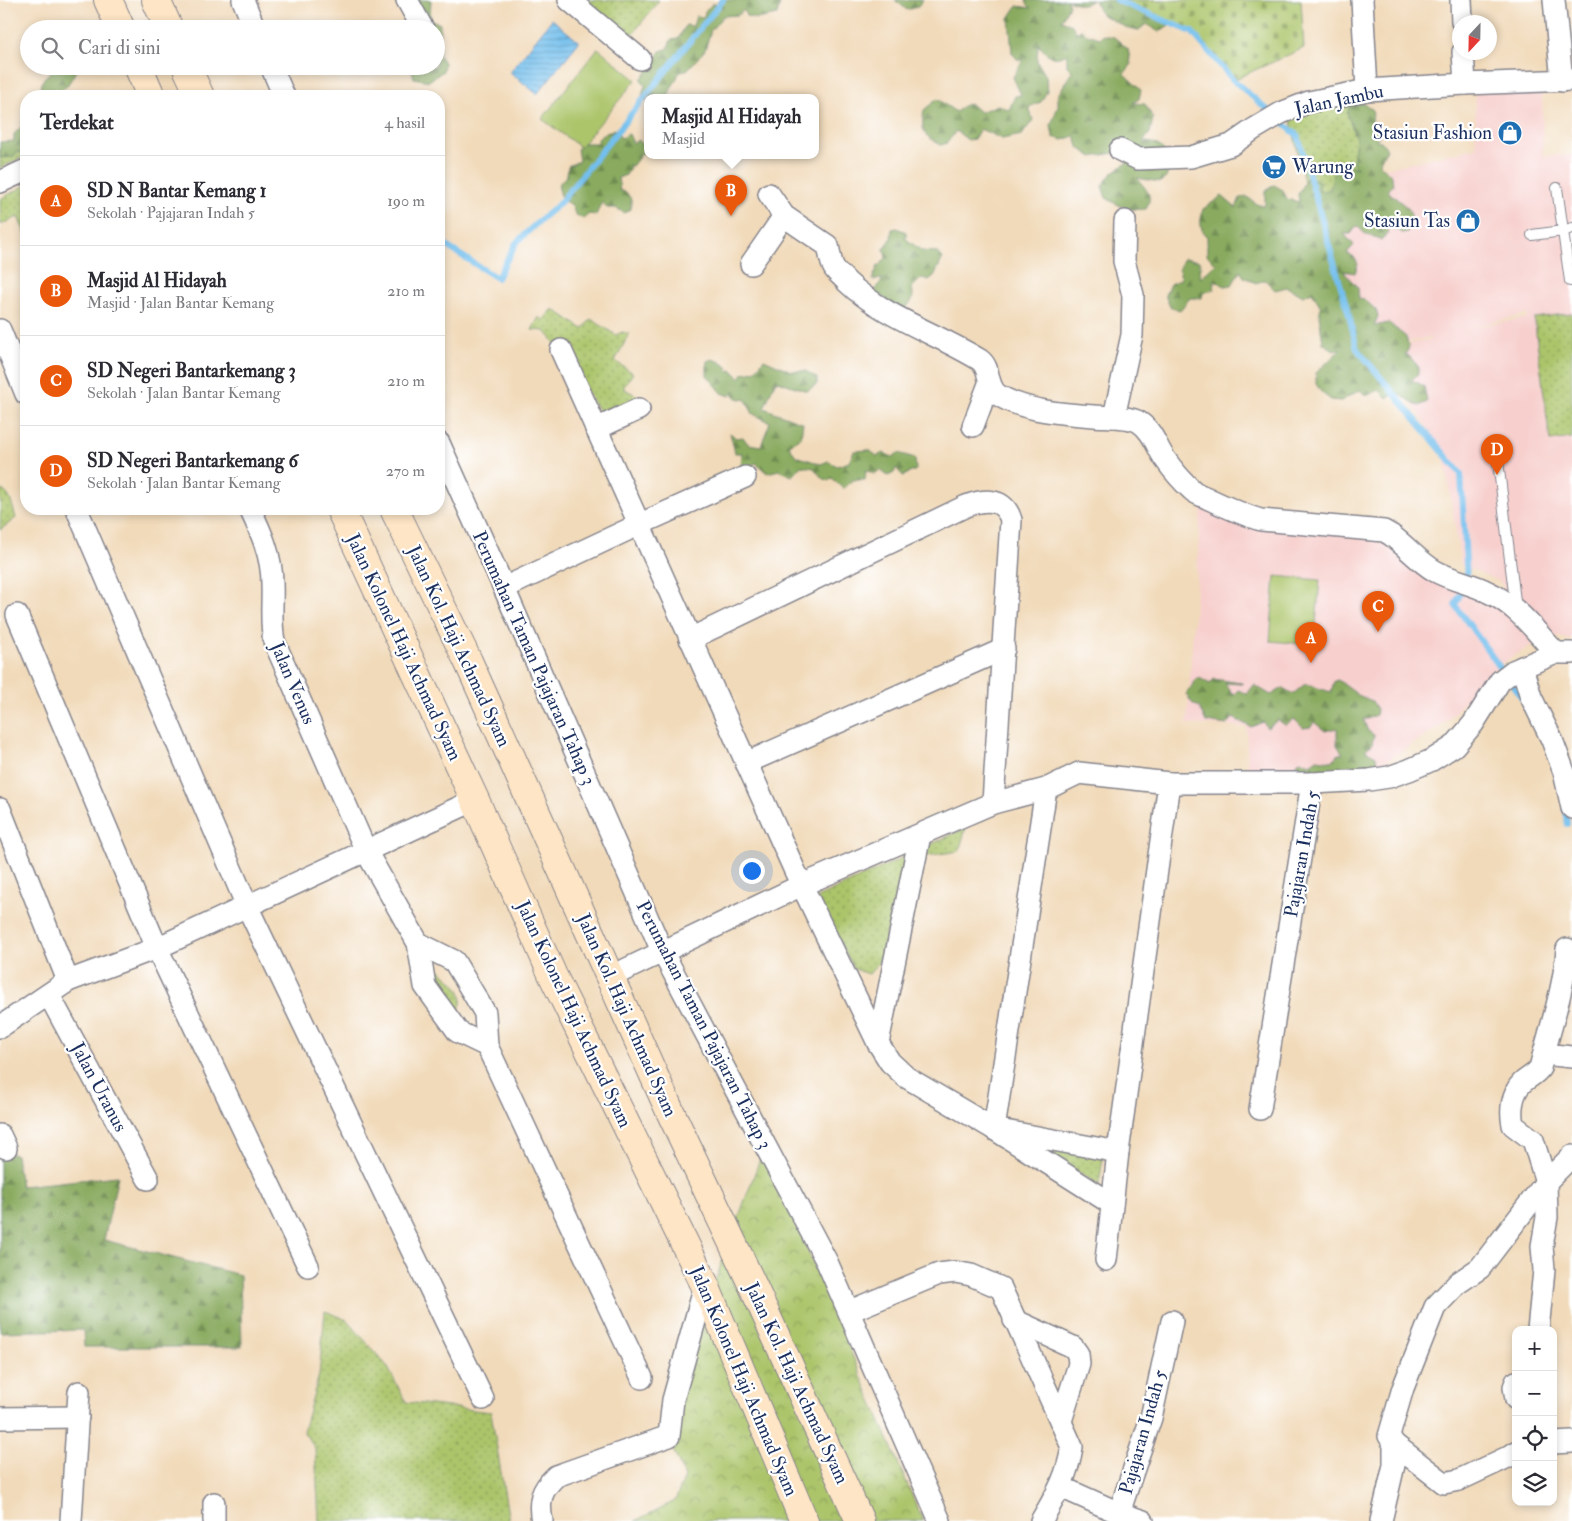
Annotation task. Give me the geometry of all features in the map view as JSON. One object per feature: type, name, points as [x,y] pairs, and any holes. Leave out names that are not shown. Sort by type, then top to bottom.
[{"type":"main road","points":[[108,0],[117,20]]},
{"type":"main road","points":[[156,0],[165,20]]},
{"type":"main road","points":[[142,75],[148,90]]},
{"type":"main road","points":[[190,75],[197,90]]},
{"type":"main road","name":"Jalan Kolonel Haji Achmad Syam","points":[[343,515],[475,800],[553,976],[705,1285],[804,1521]]},
{"type":"main road","name":"Jalan Kol. Haji Achmad Syam","points":[[397,515],[468,661],[668,1109],[756,1293],[860,1521]]},
{"type":"street","points":[[243,0],[251,20]]},
{"type":"street","points":[[407,0],[418,20]]},
{"type":"street","points":[[569,0],[640,59]]},
{"type":"street","points":[[1362,0],[1367,90]]},
{"type":"street","points":[[1461,0],[1462,15]]},
{"type":"street","points":[[1554,0],[1567,81]]},
{"type":"street","points":[[1464,60],[1465,84]]},
{"type":"street","points":[[275,75],[281,90]]},
{"type":"street","name":"Jalan Jambu","points":[[1120,150],[1138,159],[1192,156],[1231,145],[1281,113],[1310,102],[1367,90],[1465,84],[1567,81]]},
{"type":"street","points":[[0,182],[20,173]]},
{"type":"street","points":[[769,194],[784,216],[828,246],[830,261],[834,270],[852,286],[871,301],[980,360],[988,369],[989,384],[973,426]]},
{"type":"street","points":[[751,264],[784,216]]},
{"type":"street","points":[[1114,417],[1132,335],[1133,295],[1124,261],[1125,221]]},
{"type":"street","points":[[0,330],[20,379]]},
{"type":"street","points":[[561,350],[638,525],[802,885],[878,1043],[890,1062],[906,1077],[1112,1204]]},
{"type":"street","points":[[989,384],[998,395],[1020,404],[1065,414],[1136,420],[1145,427],[1156,441],[1164,457],[1193,492],[1244,515],[1261,520],[1384,531],[1398,540],[1406,549],[1433,570],[1486,591],[1505,601],[1564,653],[1512,673],[1531,697],[1552,740],[1564,772],[1572,808]]},
{"type":"street","points":[[596,429],[639,409]]},
{"type":"street","name":"Perumahan Taman Pajajaran Tahap 3","points":[[445,456],[662,951],[827,1262],[940,1521]]},
{"type":"street","points":[[504,588],[745,477]]},
{"type":"street","points":[[690,640],[966,506],[989,500],[1001,504],[1008,511],[1011,520],[993,803]]},
{"type":"street","points":[[79,515],[248,906],[483,1399]]},
{"type":"street","name":"Jalan Venus","points":[[253,515],[260,530],[270,564],[272,584],[271,623],[274,641],[366,851],[418,943]]},
{"type":"street","points":[[17,615],[157,948],[308,1266]]},
{"type":"street","points":[[746,763],[1004,649]]},
{"type":"street","name":"Pajajaran Indah 5","points":[[1260,1109],[1312,783],[1389,777],[1432,760],[1454,746],[1512,673]]},
{"type":"street","points":[[610,977],[802,885],[993,803],[1046,788],[1079,773],[1169,783],[1312,783]]},
{"type":"street","points":[[1106,1260],[1118,1152],[1169,783]]},
{"type":"street","points":[[994,1130],[1046,788]]},
{"type":"street","points":[[2,1021],[49,995],[68,981],[157,948],[475,800]]},
{"type":"street","points":[[0,809],[68,981]]},
{"type":"street","points":[[878,1043],[920,835]]},
{"type":"street","points":[[418,943],[454,961],[485,1013],[487,1046],[642,1378]]},
{"type":"street","points":[[418,943],[425,986],[458,1032],[487,1046]]},
{"type":"street","points":[[1538,1326],[1544,1270],[1542,1246],[1547,1217],[1546,1182],[1533,1140],[1513,1125],[1512,1120],[1515,1093],[1522,1082],[1535,1075],[1540,1068],[1565,974],[1566,949]]},
{"type":"street","name":"Jalan Uranus","points":[[49,995],[148,1180]]},
{"type":"street","points":[[1544,1054],[1572,1057]]},
{"type":"street","points":[[994,1130],[1118,1152]]},
{"type":"street","points":[[1512,1455],[1459,1480],[1444,1483],[1394,1444],[1389,1436],[1403,1388],[1435,1307],[1458,1283],[1480,1268],[1546,1182],[1572,1156]]},
{"type":"street","points":[[850,1311],[939,1274],[955,1272],[971,1275],[1001,1288],[1072,1447],[1069,1467],[1061,1487],[1040,1521]]},
{"type":"street","points":[[542,1521],[540,1512],[541,1497],[546,1485],[556,1476],[668,1436],[673,1400],[705,1285]]},
{"type":"street","points":[[1014,1320],[1073,1347],[1078,1354],[1079,1364],[1061,1421]]},
{"type":"street","name":"Pajajaran Indah 5","points":[[1119,1513],[1151,1418],[1172,1321]]},
{"type":"street","points":[[71,1521],[78,1392]]},
{"type":"street","points":[[0,1418],[78,1417]]},
{"type":"street","points":[[1557,1443],[1572,1442]]},
{"type":"street","points":[[1381,1521],[1394,1465],[1394,1444]]},
{"type":"street","name":"Pajajaran Indah 5","points":[[1061,1487],[1119,1513],[1143,1521]]},
{"type":"lane","points":[[1557,188],[1568,230],[1570,280]]},
{"type":"lane","points":[[1532,235],[1568,230]]},
{"type":"lane","points":[[1497,453],[1516,610]]},
{"type":"shaded area","points":[[1542,84],[1543,156],[1572,155],[1572,575],[1569,576],[1572,592],[1572,638],[1568,639],[1546,634],[1524,612],[1499,581],[1461,565],[1444,454],[1379,351],[1431,339],[1430,337],[1360,353],[1314,185],[1476,148],[1475,88]],"holes":[[[1527,314],[1527,318],[1463,329]]]},
{"type":"shaded area","points":[[1201,509],[1360,526],[1479,586],[1535,643],[1502,663],[1443,724],[1378,767],[1377,764],[1247,770],[1247,727],[1187,724]]},
{"type":"green space","points":[[396,0],[431,0],[430,19],[432,20],[407,20]]},
{"type":"green space","points":[[580,0],[659,0],[629,39]]},
{"type":"green space","points":[[719,0],[781,0],[777,15],[756,19],[746,16],[744,10],[738,15],[723,16],[711,30],[705,50],[688,69],[679,73],[669,94],[644,94],[644,98],[642,96],[645,85],[641,79],[648,71],[631,55],[642,52],[656,61],[660,51],[667,49],[671,40],[678,39],[686,25],[693,26],[696,16],[704,17],[705,11],[712,4],[717,4]]},
{"type":"green space","points":[[895,0],[923,0],[917,7],[907,10]]},
{"type":"green space","points":[[1026,0],[1067,0],[1069,5],[1062,20],[1072,25],[1077,33],[1082,29],[1084,33],[1100,38],[1103,35],[1114,37],[1128,49],[1131,65],[1124,74],[1141,90],[1139,99],[1133,103],[1145,104],[1153,118],[1150,133],[1143,142],[1153,143],[1160,147],[1171,161],[1166,178],[1160,182],[1137,178],[1148,192],[1149,200],[1146,209],[1129,209],[1116,204],[1106,198],[1102,186],[1112,173],[1132,159],[1114,153],[1092,157],[1078,147],[1075,136],[1063,140],[1053,137],[1051,125],[1058,106],[1058,95],[1072,71],[1067,66],[1067,54],[1054,57],[1038,45],[1037,61],[1046,76],[1047,91],[1041,102],[1029,107],[1033,120],[1022,135],[1002,139],[980,129],[974,139],[968,140],[956,131],[947,143],[941,145],[924,132],[924,110],[937,99],[956,112],[964,105],[971,104],[980,112],[998,105],[1009,110],[1015,96],[1021,95],[1013,77],[1023,60],[1018,60],[1012,53],[1009,18],[1017,6],[1031,8]]},
{"type":"green space","points":[[1067,0],[1093,0],[1083,5]]},
{"type":"green space","points":[[1094,0],[1168,0],[1172,23],[1159,32],[1146,24],[1139,30],[1129,29],[1101,14]]},
{"type":"green space","points":[[1116,0],[1301,0],[1304,48],[1233,80],[1192,32]]},
{"type":"green space","points":[[598,48],[636,80],[580,147],[542,119]]},
{"type":"green space","points":[[47,75],[74,75],[67,86],[61,90],[39,90]]},
{"type":"green space","points":[[413,75],[437,75],[429,81],[414,78]]},
{"type":"green space","points":[[1361,95],[1388,220],[1340,230],[1349,271],[1324,277],[1289,111]]},
{"type":"green space","points":[[1352,103],[1365,104],[1373,110],[1372,123],[1375,121],[1380,134],[1376,140],[1381,141],[1387,149],[1379,163],[1392,176],[1393,185],[1387,191],[1408,208],[1414,223],[1407,232],[1402,233],[1385,223],[1388,234],[1382,240],[1364,233],[1357,226],[1351,234],[1344,234],[1354,245],[1347,253],[1354,257],[1358,264],[1355,273],[1343,271],[1358,288],[1359,299],[1365,300],[1376,310],[1378,316],[1374,326],[1389,323],[1406,337],[1409,348],[1405,355],[1408,355],[1418,366],[1418,374],[1412,380],[1424,386],[1427,402],[1419,406],[1397,393],[1387,398],[1379,390],[1366,396],[1360,390],[1341,401],[1331,400],[1322,393],[1316,384],[1316,373],[1341,349],[1334,350],[1323,343],[1319,315],[1321,307],[1312,292],[1303,296],[1287,287],[1275,290],[1265,280],[1256,283],[1244,277],[1240,271],[1232,285],[1225,286],[1214,280],[1214,289],[1203,293],[1202,298],[1190,298],[1180,310],[1170,307],[1165,295],[1170,284],[1181,279],[1179,268],[1184,258],[1200,261],[1200,278],[1216,264],[1207,255],[1207,237],[1201,228],[1201,221],[1203,209],[1222,196],[1236,208],[1240,198],[1246,196],[1258,205],[1265,205],[1265,191],[1274,185],[1283,190],[1287,199],[1299,202],[1298,194],[1308,175],[1320,182],[1319,191],[1330,190],[1336,160],[1357,168],[1353,162],[1356,139],[1347,113]]},
{"type":"green space","points":[[20,128],[20,152],[17,152],[13,157],[0,158],[0,142],[14,141],[14,134]]},
{"type":"green space","points":[[614,129],[621,138],[629,134],[633,143],[639,140],[644,151],[632,166],[628,165],[630,168],[626,175],[618,178],[620,191],[626,192],[631,199],[631,209],[624,213],[616,208],[607,208],[602,202],[596,215],[589,214],[583,219],[575,214],[572,205],[562,200],[558,185],[567,175],[568,166],[579,161],[577,149],[584,143],[597,143],[599,137]]},
{"type":"green space","points":[[0,149],[20,150],[20,159],[0,168]]},
{"type":"green space","points":[[20,188],[20,222],[18,217],[0,225],[0,199]]},
{"type":"green space","points":[[897,228],[906,232],[906,239],[922,251],[936,252],[943,258],[934,276],[929,280],[922,278],[912,287],[913,296],[911,302],[900,311],[874,291],[883,279],[872,280],[878,266],[886,258],[884,249],[891,239],[892,229]]},
{"type":"green space","points":[[553,309],[583,329],[591,319],[616,335],[622,332],[629,334],[615,361],[633,373],[623,388],[639,397],[614,416],[600,413],[560,349],[545,331],[532,330],[539,317],[543,320]]},
{"type":"green space","points":[[1572,313],[1572,438],[1550,441],[1534,318]]},
{"type":"green space","points":[[712,359],[721,362],[728,368],[727,371],[732,370],[740,378],[743,373],[755,371],[764,359],[791,371],[806,371],[817,378],[817,384],[807,391],[778,381],[775,382],[764,408],[803,423],[801,436],[789,446],[796,456],[821,464],[828,461],[837,466],[849,462],[854,451],[869,450],[877,456],[883,453],[893,457],[898,453],[915,458],[916,470],[903,476],[896,468],[894,473],[888,476],[880,470],[874,474],[866,470],[865,480],[853,480],[843,489],[832,478],[829,481],[822,478],[814,468],[801,466],[792,476],[779,470],[767,473],[756,463],[749,467],[741,467],[742,453],[735,453],[730,433],[736,438],[743,437],[748,444],[761,446],[770,422],[753,414],[746,400],[736,398],[733,393],[730,396],[722,393],[707,375],[707,361]]},
{"type":"green space","points":[[0,489],[9,497],[16,518],[0,530]]},
{"type":"green space","points":[[1275,576],[1320,580],[1314,645],[1270,641]]},
{"type":"green space","points":[[1198,677],[1210,684],[1214,679],[1242,683],[1225,683],[1233,695],[1238,690],[1247,694],[1254,685],[1271,695],[1283,688],[1293,694],[1305,684],[1331,692],[1334,681],[1338,680],[1358,695],[1372,701],[1377,709],[1376,715],[1363,719],[1368,731],[1374,735],[1372,744],[1365,750],[1376,756],[1377,764],[1364,769],[1349,765],[1329,780],[1306,775],[1296,765],[1300,760],[1310,764],[1317,759],[1332,761],[1339,754],[1343,754],[1337,745],[1337,728],[1325,731],[1314,722],[1311,727],[1303,728],[1294,719],[1285,725],[1278,720],[1267,728],[1263,722],[1251,727],[1233,718],[1227,725],[1206,722],[1199,707],[1192,703],[1186,694]]},
{"type":"green space","points":[[966,828],[959,851],[914,858],[904,869],[879,962],[869,974],[854,969],[817,898]]},
{"type":"green space","points":[[428,967],[438,968],[458,988],[462,999],[457,1013],[437,995]]},
{"type":"green space","points":[[0,1144],[4,1151],[16,1155],[21,1186],[118,1176],[104,1240],[240,1275],[242,1347],[84,1347],[83,1330],[0,1332]]},
{"type":"green space","points":[[764,1148],[923,1521],[635,1521],[675,1501],[685,1477],[662,1425]]},
{"type":"green space","points":[[1048,1150],[1103,1158],[1099,1185],[1047,1152]]},
{"type":"green space","points":[[325,1311],[347,1320],[387,1366],[406,1402],[491,1412],[509,1521],[319,1521],[315,1448],[303,1431],[319,1375]]},
{"type":"water","points":[[552,19],[579,42],[537,94],[510,72]]},
{"type":"waterway","points":[[647,94],[723,0]]},
{"type":"waterway","points":[[1116,0],[1192,32],[1233,80],[1298,136],[1357,349],[1461,474],[1467,580],[1455,605],[1522,698]]},
{"type":"waterway","points":[[445,244],[497,278],[516,243],[558,205],[644,98]]},
{"type":"waterway","points":[[1565,809],[1567,824]]},
{"type":"place","name":"Stasiun Fashion","points":[[1510,133]]},
{"type":"place","name":"Warung","points":[[1274,167]]},
{"type":"place","name":"Masjid Al Hidayah","points":[[731,216]]},
{"type":"place","name":"Stasiun Tas","points":[[1468,221]]},
{"type":"place","name":"SD Negeri Bantarkemang 6","points":[[1497,475]]},
{"type":"place","name":"SD Negeri Bantarkemang 3","points":[[1378,632]]},
{"type":"place","name":"SD N Bantar Kemang 1","points":[[1311,663]]}]
